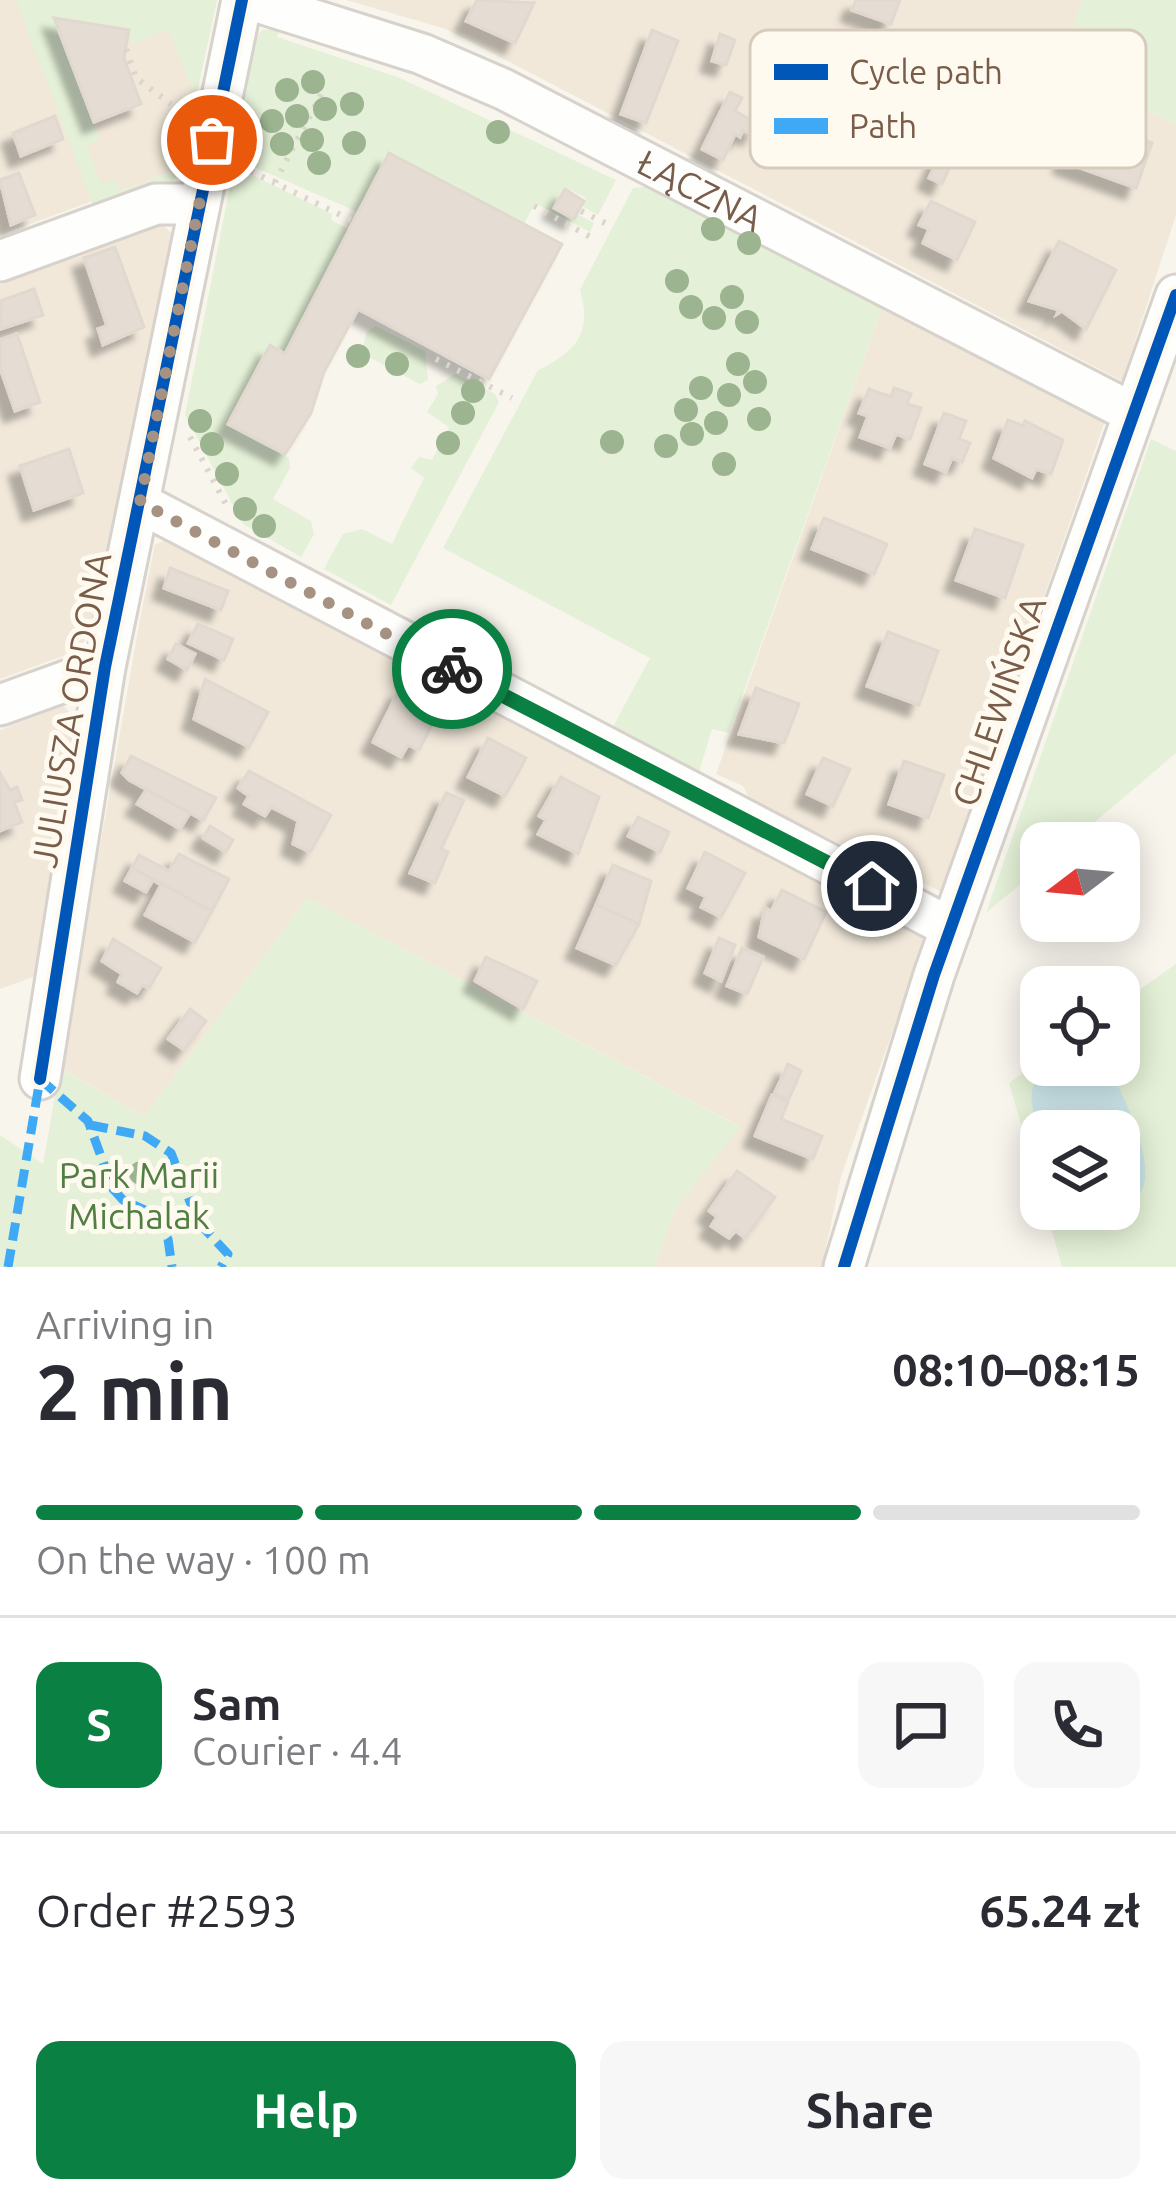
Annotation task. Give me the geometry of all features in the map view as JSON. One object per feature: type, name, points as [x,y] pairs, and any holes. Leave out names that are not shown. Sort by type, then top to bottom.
[{"type":"street","name":"JULIUSZA ORDONA","points":[[40,1079],[105,667],[242,0]]},
{"type":"street","name":"ŁĄCZNA","points":[[251,0],[422,54],[502,89],[1133,413]]},
{"type":"street","points":[[0,261],[156,204],[198,204]]},
{"type":"street","name":"CHLEWIŃSKA","points":[[844,1267],[876,1150],[951,928],[1176,295]]},
{"type":"street","points":[[140,502],[951,928]]},
{"type":"street","name":"JULIUSZA ORDONA","points":[[0,705],[105,667]]},
{"type":"path","points":[[126,50],[136,78],[171,104]]},
{"type":"path","points":[[275,182],[323,91]]},
{"type":"path","points":[[234,163],[353,221]]},
{"type":"path","points":[[534,206],[596,240]]},
{"type":"path","points":[[581,212],[605,223]]},
{"type":"path","points":[[436,359],[512,398]]},
{"type":"path","points":[[185,427],[231,515]]},
{"type":"shaded area","points":[[0,0],[217,0],[180,169],[0,235]]},
{"type":"shaded area","points":[[346,0],[1082,0],[1072,30],[750,30],[750,168],[1146,168],[1146,110],[1176,125],[1176,215],[1122,381],[446,29]]},
{"type":"shaded area","points":[[160,223],[172,233],[91,633],[74,652],[0,679],[0,285]]},
{"type":"shaded area","points":[[882,308],[1105,421],[942,892],[751,801],[743,786],[716,774]]},
{"type":"shaded area","points":[[164,541],[551,744],[928,933],[841,1176],[822,1267],[654,1267],[676,1208],[739,1126],[307,898],[144,1117],[61,1068],[140,619],[155,544]]},
{"type":"shaded area","points":[[63,706],[75,717],[49,853],[61,850],[36,976],[0,989],[0,730]]},
{"type":"green space","points":[[16,0],[217,0],[196,97],[168,30],[132,45],[129,27],[54,19],[100,140],[87,146],[101,184],[115,178],[121,191],[179,169],[171,146],[190,125],[180,168],[165,190],[98,219]]},
{"type":"green space","points":[[1082,0],[1176,0],[1176,125],[1146,110],[1146,30],[1072,30]]},
{"type":"green space","points":[[280,29],[277,37],[400,78],[616,180],[598,215],[582,206],[586,198],[565,187],[554,208],[574,220],[577,214],[594,223],[590,232],[535,203],[524,224],[389,154],[358,212],[233,158],[256,38],[262,30]]},
{"type":"green space","points":[[234,166],[332,214],[331,220],[349,229],[285,354],[271,346],[229,423],[289,458],[290,468],[273,499],[311,521],[314,534],[301,557],[243,524],[185,415]]},
{"type":"green space","points":[[647,187],[882,308],[729,733],[712,729],[696,782],[608,736],[650,658],[443,548],[538,370],[578,340],[584,319],[580,290],[633,188]]},
{"type":"green space","points":[[376,326],[425,351],[428,380],[420,384],[361,353],[367,331]]},
{"type":"green space","points":[[455,374],[495,394],[499,402],[391,605],[324,569],[343,534],[362,529],[392,544],[424,478],[411,468],[419,457],[432,460],[449,427],[427,412],[438,394],[436,386]]},
{"type":"green space","points":[[1151,439],[1176,451],[1176,753],[1095,822],[1020,822],[1020,885],[986,913]]},
{"type":"green space","name":"Park Marii Michalak","points":[[307,898],[740,1127],[676,1208],[654,1267],[0,1267],[0,1135],[43,1164],[60,1068],[144,1117]]},
{"type":"green space","points":[[1176,964],[1176,1267],[1062,1267],[1052,1230],[1140,1230],[1140,1110],[1020,1110],[1020,1121],[1009,1083],[1020,1075],[1020,1086],[1140,1086],[1140,989]]},
{"type":"water","points":[[1117,1086],[1129,1110],[1033,1110],[1033,1088]]},
{"type":"water","points":[[1140,1142],[1145,1163],[1140,1192]]},
{"type":"building","points":[[477,0],[534,3],[515,43],[466,21]]},
{"type":"building","points":[[856,0],[900,0],[891,24],[852,10]]},
{"type":"building","points":[[54,18],[129,30],[124,58],[141,104],[94,122]]},
{"type":"building","points":[[652,30],[678,41],[646,123],[621,114]]},
{"type":"building","points":[[720,34],[735,40],[726,65],[712,61]]},
{"type":"building","points":[[730,92],[742,98],[735,111],[750,119],[750,133],[735,134],[723,160],[702,149]]},
{"type":"building","points":[[55,116],[63,139],[21,156],[13,133]]},
{"type":"building","points":[[389,153],[562,244],[489,379],[358,309],[324,372],[311,413],[285,454],[228,424],[270,345],[285,354]]},
{"type":"building","points":[[933,168],[949,168],[942,184],[929,178]]},
{"type":"building","points":[[1081,168],[1143,168],[1136,188]]},
{"type":"building","points":[[19,173],[35,215],[11,225],[0,180]]},
{"type":"building","points":[[565,189],[584,201],[574,219],[554,208]]},
{"type":"building","points":[[931,201],[975,222],[957,260],[923,243],[929,229],[919,225]]},
{"type":"building","points":[[1059,241],[1116,270],[1086,329],[1062,311],[1057,314],[1059,310],[1029,301]]},
{"type":"building","points":[[115,247],[144,327],[103,345],[98,329],[107,326],[84,258]]},
{"type":"building","points":[[34,289],[43,315],[1,329],[0,301]]},
{"type":"building","points":[[17,334],[40,402],[15,411],[0,368],[0,340]]},
{"type":"building","points":[[894,388],[911,394],[907,404],[921,408],[910,439],[896,434],[890,448],[860,437],[868,416],[859,413],[869,389],[891,397]]},
{"type":"building","points":[[944,413],[966,421],[959,439],[970,443],[962,462],[952,458],[946,472],[925,464]]},
{"type":"building","points":[[1008,420],[1023,426],[1025,421],[1063,440],[1051,474],[1036,469],[1032,478],[994,458]]},
{"type":"building","points":[[69,449],[83,493],[34,510],[20,466]]},
{"type":"building","points":[[824,518],[887,544],[874,574],[812,549]]},
{"type":"building","points":[[975,529],[1023,545],[1005,598],[956,580]]},
{"type":"building","points":[[170,568],[228,591],[221,610],[164,588]]},
{"type":"building","points":[[198,624],[233,639],[224,660],[188,643]]},
{"type":"building","points":[[888,632],[938,651],[919,705],[867,686]]},
{"type":"building","points":[[176,644],[195,654],[187,670],[168,659]]},
{"type":"building","points":[[205,679],[268,712],[249,747],[194,719]]},
{"type":"building","points":[[400,688],[440,709],[419,750],[408,745],[401,757],[373,742]]},
{"type":"building","points":[[756,688],[799,704],[784,743],[739,734]]},
{"type":"building","points":[[488,738],[526,758],[505,796],[468,777]]},
{"type":"building","points":[[131,756],[216,798],[203,820],[129,780],[122,773]]},
{"type":"building","points":[[823,758],[850,769],[833,806],[807,794]]},
{"type":"building","points":[[904,761],[944,775],[928,818],[889,804]]},
{"type":"building","points":[[249,771],[331,815],[310,852],[293,844],[298,821],[271,807],[265,816],[244,804],[249,796],[238,788]]},
{"type":"building","points":[[0,773],[10,790],[17,787],[22,800],[14,802],[22,822],[0,831]]},
{"type":"building","points":[[561,777],[599,797],[578,854],[538,834],[546,820],[539,816]]},
{"type":"building","points":[[146,790],[190,813],[180,829],[137,804]]},
{"type":"building","points":[[446,793],[464,800],[441,849],[448,852],[435,883],[410,873]]},
{"type":"building","points":[[638,817],[669,832],[660,852],[628,836]]},
{"type":"building","points":[[210,826],[233,840],[226,852],[203,838]]},
{"type":"building","points":[[705,852],[745,873],[721,917],[701,907],[706,897],[688,888]]},
{"type":"building","points":[[179,854],[229,879],[212,911],[132,868],[139,855],[169,871]]},
{"type":"building","points":[[613,865],[651,881],[639,924],[596,905]]},
{"type":"building","points":[[132,868],[212,911],[195,942],[145,915],[161,885],[153,880],[146,892],[125,881]]},
{"type":"building","points":[[782,890],[826,912],[804,959],[759,937],[765,908],[771,911]]},
{"type":"building","points":[[596,905],[639,924],[616,965],[577,948]]},
{"type":"building","points":[[719,938],[735,945],[721,981],[705,973]]},
{"type":"building","points":[[113,939],[161,968],[149,988],[142,985],[137,993],[118,982],[122,974],[102,961]]},
{"type":"building","points":[[742,948],[763,957],[747,994],[727,986]]},
{"type":"building","points":[[486,957],[537,981],[523,1009],[475,981]]},
{"type":"building","points":[[190,1009],[206,1021],[184,1050],[168,1039]]},
{"type":"building","points":[[788,1064],[801,1071],[789,1099],[774,1094]]},
{"type":"building","points":[[772,1095],[788,1102],[781,1119],[822,1136],[813,1159],[755,1136]]},
{"type":"building","points":[[737,1171],[775,1197],[745,1238],[736,1231],[729,1238],[711,1226],[717,1217],[709,1211]]},
{"type":"marked path","points":[[40,1079],[88,1121],[113,1189],[123,1200],[164,1219],[198,1222]]},
{"type":"marked path","points":[[8,1267],[40,1079]]},
{"type":"marked path","points":[[90,1125],[145,1136],[171,1153],[198,1222],[228,1254],[221,1267]]},
{"type":"marked path","points":[[152,1216],[168,1239],[172,1267]]},
{"type":"cycle path","points":[[40,1079],[105,667],[242,0]]},
{"type":"cycle path","points":[[844,1267],[934,975],[1176,295]]},
{"type":"way so far","points":[[212,140],[140,502],[452,669]]},
{"type":"route","points":[[452,669],[872,886]]}]
